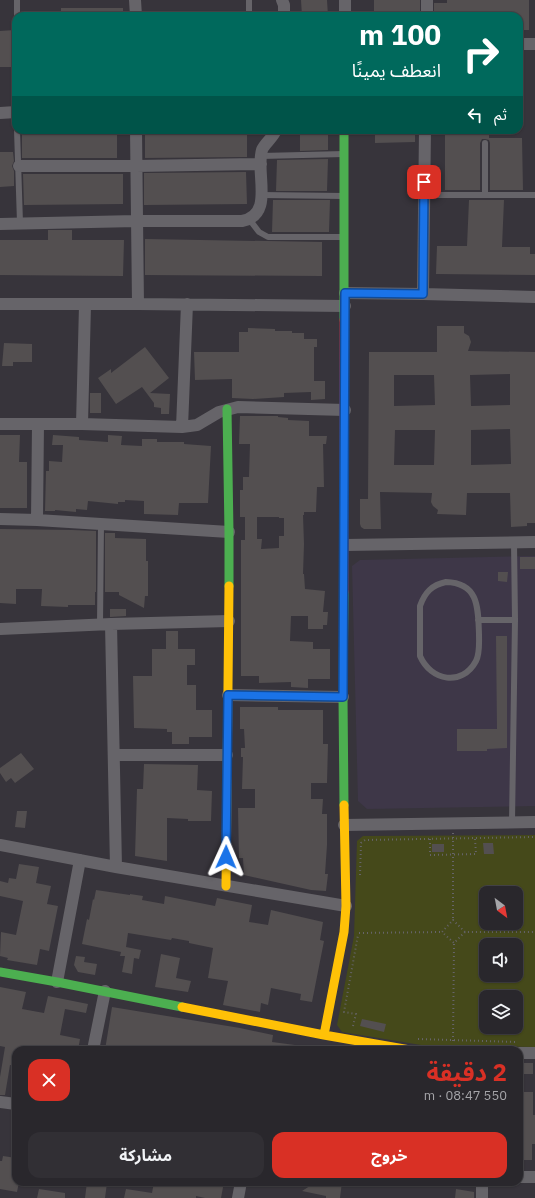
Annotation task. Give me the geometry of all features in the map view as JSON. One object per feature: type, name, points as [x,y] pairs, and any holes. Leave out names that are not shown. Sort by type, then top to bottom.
[{"type":"street","points":[[135,0],[136,12]]},
{"type":"street","points":[[282,0],[284,12]]},
{"type":"street","points":[[345,0],[345,12]]},
{"type":"street","points":[[427,0],[427,12]]},
{"type":"street","points":[[523,44],[535,44]]},
{"type":"street","points":[[0,113],[12,112]]},
{"type":"street","points":[[136,134],[138,304]]},
{"type":"street","points":[[0,224],[136,221],[242,221],[249,219],[255,216],[261,204],[262,150],[274,134]]},
{"type":"street","points":[[324,1035],[344,932],[346,906],[343,697],[345,545],[344,134]]},
{"type":"street","points":[[423,294],[425,134]]},
{"type":"street","points":[[19,166],[136,166],[261,160]]},
{"type":"street","points":[[345,293],[535,297]]},
{"type":"street","points":[[0,304],[345,306]]},
{"type":"street","points":[[182,427],[187,304]]},
{"type":"street","points":[[82,424],[85,305]]},
{"type":"street","points":[[0,424],[82,424],[182,427],[197,425],[213,415],[227,409],[244,406],[345,410]]},
{"type":"street","points":[[226,886],[229,621],[227,409]]},
{"type":"street","points":[[37,520],[38,424]]},
{"type":"street","points":[[0,519],[229,532]]},
{"type":"street","points":[[345,545],[535,542]]},
{"type":"street","points":[[0,628],[229,621]]},
{"type":"street","points":[[105,624],[114,755],[116,867]]},
{"type":"street","points":[[228,695],[343,697]]},
{"type":"street","points":[[114,755],[227,755]]},
{"type":"street","points":[[344,825],[453,822],[535,822]]},
{"type":"street","points":[[0,845],[116,867],[346,906]]},
{"type":"street","points":[[57,982],[80,860]]},
{"type":"street","points":[[0,972],[387,1046]]},
{"type":"street","points":[[94,1046],[105,991]]},
{"type":"street","points":[[523,1048],[535,1053]]},
{"type":"street","points":[[0,1102],[12,1104]]},
{"type":"street","points":[[523,1177],[535,1177]]},
{"type":"street","points":[[238,1198],[240,1186]]},
{"type":"street","points":[[482,1186],[482,1198]]},
{"type":"lane","points":[[17,0],[17,12]]},
{"type":"lane","points":[[249,0],[249,12]]},
{"type":"lane","points":[[18,134],[20,223]]},
{"type":"lane","points":[[484,143],[485,195]]},
{"type":"lane","points":[[261,160],[344,154]]},
{"type":"lane","points":[[261,195],[344,196]]},
{"type":"lane","points":[[424,195],[535,195]]},
{"type":"lane","points":[[249,219],[259,232],[268,236],[345,237]]},
{"type":"lane","points":[[101,524],[105,624]]},
{"type":"lane","points":[[512,822],[515,620],[514,543]]},
{"type":"lane","points":[[446,582],[454,582],[467,588],[476,600],[478,620],[479,653],[473,666],[468,671],[461,675],[447,678],[433,673],[428,669],[420,656],[420,606],[423,598],[432,587],[446,582]]},
{"type":"lane","points":[[478,620],[515,620]]},
{"type":"path","points":[[442,932],[453,920],[453,822]]},
{"type":"path","points":[[360,881],[361,843],[365,840],[535,837]]},
{"type":"path","points":[[430,839],[430,855],[453,855],[476,854],[475,839]]},
{"type":"path","points":[[453,920],[465,932],[535,932]]},
{"type":"path","points":[[353,1028],[356,1014],[344,1012],[359,933],[442,932],[454,943]]},
{"type":"path","points":[[453,1040],[454,943],[465,932]]},
{"type":"path","points":[[413,1039],[453,1040],[510,1046]]},
{"type":"shaded area","points":[[535,556],[535,806],[367,809],[358,801],[352,566],[360,560]]},
{"type":"green space","points":[[535,835],[535,1047],[421,1045],[342,1032],[337,1025],[354,936],[357,841],[363,836]]},
{"type":"building","points":[[301,0],[327,0],[328,12],[302,12]]},
{"type":"building","points":[[374,0],[420,0],[420,12],[374,12]]},
{"type":"building","points":[[447,0],[529,0],[529,30],[523,30],[523,12],[434,12],[434,3],[447,3]]},
{"type":"building","points":[[61,8],[123,8],[123,12],[61,12]]},
{"type":"building","points":[[12,30],[12,67],[0,67],[0,31]]},
{"type":"building","points":[[22,134],[117,134],[117,158],[22,158]]},
{"type":"building","points":[[145,134],[247,134],[247,157],[145,158]]},
{"type":"building","points":[[300,134],[328,134],[328,150],[300,151]]},
{"type":"building","points":[[375,134],[415,134],[415,142],[375,143]]},
{"type":"building","points":[[445,134],[489,134],[489,138],[522,138],[523,190],[490,190],[490,143],[489,140],[482,139],[480,143],[480,190],[445,190]]},
{"type":"building","points":[[0,152],[13,152],[14,161],[12,166],[14,171],[14,186],[0,187]]},
{"type":"building","points":[[328,159],[327,191],[276,191],[277,160]]},
{"type":"building","points":[[246,172],[247,204],[144,205],[144,173]]},
{"type":"building","points":[[23,174],[123,174],[123,204],[24,205]]},
{"type":"building","points":[[273,200],[330,200],[329,232],[272,232]]},
{"type":"building","points":[[469,200],[504,200],[502,247],[530,247],[530,254],[535,254],[535,275],[436,274],[437,246],[467,246]]},
{"type":"building","points":[[48,230],[72,230],[72,240],[124,240],[123,276],[0,275],[0,240],[48,240]]},
{"type":"building","points":[[145,239],[322,242],[322,276],[145,275]]},
{"type":"building","points":[[437,326],[464,326],[464,333],[469,336],[471,342],[468,351],[535,352],[535,523],[527,523],[527,526],[511,527],[510,493],[467,493],[466,515],[437,514],[438,510],[431,502],[432,493],[380,492],[381,529],[364,529],[361,527],[360,499],[368,499],[369,352],[437,352]],"holes":[[[510,374],[510,405],[471,406],[470,375]],[[394,375],[434,375],[435,405],[394,406]],[[510,429],[511,464],[471,465],[471,430]],[[395,430],[435,430],[434,465],[394,465]]]},
{"type":"building","points":[[248,328],[292,331],[292,333],[304,333],[304,339],[317,339],[317,347],[314,347],[314,381],[325,381],[325,399],[311,400],[311,392],[284,393],[284,397],[253,399],[232,398],[232,379],[195,380],[194,352],[239,352],[239,332],[248,332]]},
{"type":"building","points":[[4,343],[32,344],[32,362],[13,362],[13,366],[2,366]]},
{"type":"building","points":[[145,347],[169,378],[150,393],[170,394],[169,414],[161,414],[161,408],[154,407],[154,403],[142,387],[116,404],[98,378],[111,369],[111,373]]},
{"type":"building","points":[[90,393],[101,393],[101,413],[90,413]]},
{"type":"building","points":[[240,416],[278,416],[288,418],[288,420],[309,421],[309,436],[327,436],[326,444],[323,444],[324,487],[317,487],[316,512],[304,512],[303,515],[303,574],[305,589],[325,591],[323,612],[328,612],[327,625],[323,625],[323,629],[308,629],[308,616],[291,616],[290,641],[313,642],[313,649],[330,649],[330,679],[308,679],[308,688],[291,687],[291,682],[259,683],[259,676],[241,676],[241,540],[245,540],[245,517],[240,517],[240,490],[243,490],[243,477],[249,477],[250,444],[239,444]],"holes":[[[257,517],[284,518],[284,536],[279,536],[279,548],[261,549],[262,539],[257,539]]]},
{"type":"building","points":[[0,435],[20,435],[19,462],[27,462],[27,508],[0,508]]},
{"type":"building","points":[[53,435],[79,437],[79,440],[108,442],[108,435],[122,436],[121,445],[142,446],[142,439],[157,439],[157,442],[184,442],[184,444],[211,446],[208,503],[179,503],[178,515],[144,514],[144,501],[125,500],[125,502],[118,502],[118,504],[88,501],[87,510],[76,509],[76,512],[55,510],[45,511],[46,471],[49,471],[49,461],[62,462],[63,445],[52,445]]},
{"type":"building","points":[[0,529],[96,531],[95,605],[68,605],[68,607],[41,606],[42,589],[16,589],[16,604],[0,603]]},
{"type":"building","points":[[105,533],[115,533],[115,538],[146,539],[146,561],[148,561],[148,596],[145,596],[144,608],[119,595],[119,592],[105,592]]},
{"type":"building","points":[[520,557],[535,557],[535,569],[520,569]]},
{"type":"building","points":[[498,572],[508,572],[507,582],[498,581]]},
{"type":"building","points":[[110,609],[126,609],[126,616],[110,617]]},
{"type":"building","points":[[166,631],[178,631],[178,649],[195,649],[195,665],[187,665],[187,685],[196,685],[196,710],[212,710],[212,737],[189,737],[189,744],[172,744],[172,732],[167,732],[167,729],[134,728],[133,676],[152,676],[152,649],[166,649]]},
{"type":"building","points":[[496,636],[507,636],[507,748],[487,749],[487,751],[457,751],[457,729],[497,729]]},
{"type":"building","points":[[240,707],[278,707],[278,710],[323,710],[323,744],[328,744],[327,783],[311,783],[311,799],[323,799],[322,814],[327,814],[325,874],[328,874],[326,891],[311,890],[244,875],[243,858],[239,858],[238,808],[255,808],[255,789],[242,789],[243,757],[241,757],[241,748],[245,748],[244,729],[240,729]]},
{"type":"building","points":[[21,753],[34,769],[15,783],[11,778],[6,782],[0,773],[0,768]]},
{"type":"building","points":[[144,764],[198,765],[197,790],[212,791],[211,821],[188,821],[188,819],[167,818],[167,861],[135,856],[137,789],[143,789]]},
{"type":"building","points":[[17,811],[27,811],[25,828],[15,827]]},
{"type":"building","points":[[483,843],[493,843],[494,854],[484,854]]},
{"type":"building","points":[[432,844],[444,844],[444,852],[432,852]]},
{"type":"building","points":[[19,864],[39,867],[36,883],[51,886],[47,904],[58,906],[49,951],[40,949],[37,965],[7,960],[8,958],[0,956],[1,932],[16,935],[23,901],[0,896],[0,881],[8,883],[9,878],[16,879]]},
{"type":"building","points":[[96,890],[143,896],[142,900],[164,904],[165,896],[215,906],[217,898],[252,905],[249,922],[268,925],[271,910],[323,922],[320,940],[324,941],[312,1002],[300,1000],[301,994],[271,988],[268,1005],[261,1003],[260,1012],[223,1005],[228,981],[208,978],[213,948],[172,938],[171,940],[128,933],[126,947],[141,950],[139,959],[134,958],[132,974],[122,972],[125,956],[120,956],[121,952],[82,944],[87,919],[89,920]]},
{"type":"building","points":[[161,954],[180,958],[176,978],[191,981],[188,992],[155,987]]},
{"type":"building","points":[[76,956],[85,957],[84,962],[97,964],[95,975],[78,972],[74,965]]},
{"type":"building","points":[[0,987],[26,992],[22,1009],[44,1013],[48,996],[88,1004],[86,1013],[65,1009],[60,1035],[80,1039],[79,1046],[12,1046],[12,1065],[10,1065],[5,1095],[0,1095],[0,1077],[5,1047],[0,1046]]},
{"type":"building","points":[[112,1007],[240,1028],[273,1035],[272,1042],[295,1045],[295,1046],[106,1046]]},
{"type":"building","points":[[362,1019],[386,1024],[384,1032],[360,1026]]},
{"type":"building","points":[[523,1063],[533,1063],[533,1074],[523,1074]]},
{"type":"building","points":[[523,1092],[533,1092],[535,1144],[532,1144],[532,1160],[523,1160]]},
{"type":"building","points":[[3,1156],[12,1157],[12,1186],[18,1186],[17,1192],[0,1189],[0,1161],[2,1161]]},
{"type":"building","points":[[86,1186],[107,1186],[105,1198],[85,1198]]},
{"type":"building","points":[[153,1186],[223,1186],[221,1198],[205,1198],[196,1196],[196,1198],[124,1198],[126,1189],[152,1193]]},
{"type":"building","points":[[310,1186],[342,1186],[340,1198],[326,1198],[326,1196],[302,1191]]},
{"type":"building","points":[[39,1189],[65,1193],[65,1198],[37,1198]]},
{"type":"building","points":[[456,1189],[474,1192],[474,1198],[455,1198]]},
{"type":"traffic: fast","points":[[344,134],[344,320]]},
{"type":"traffic: fast","points":[[227,409],[229,586]]},
{"type":"traffic: fast","points":[[344,592],[344,805]]},
{"type":"traffic: fast","points":[[0,972],[182,1007]]},
{"type":"traffic: slow","points":[[226,886],[229,586]]},
{"type":"traffic: slow","points":[[324,1035],[344,932],[346,906],[344,805]]},
{"type":"traffic: slow","points":[[182,1007],[387,1046]]},
{"type":"traffic: jam","points":[[344,320],[344,592]]},
{"type":"route","points":[[226,857],[228,695],[343,697],[345,545],[345,293],[423,294],[424,182]]}]
